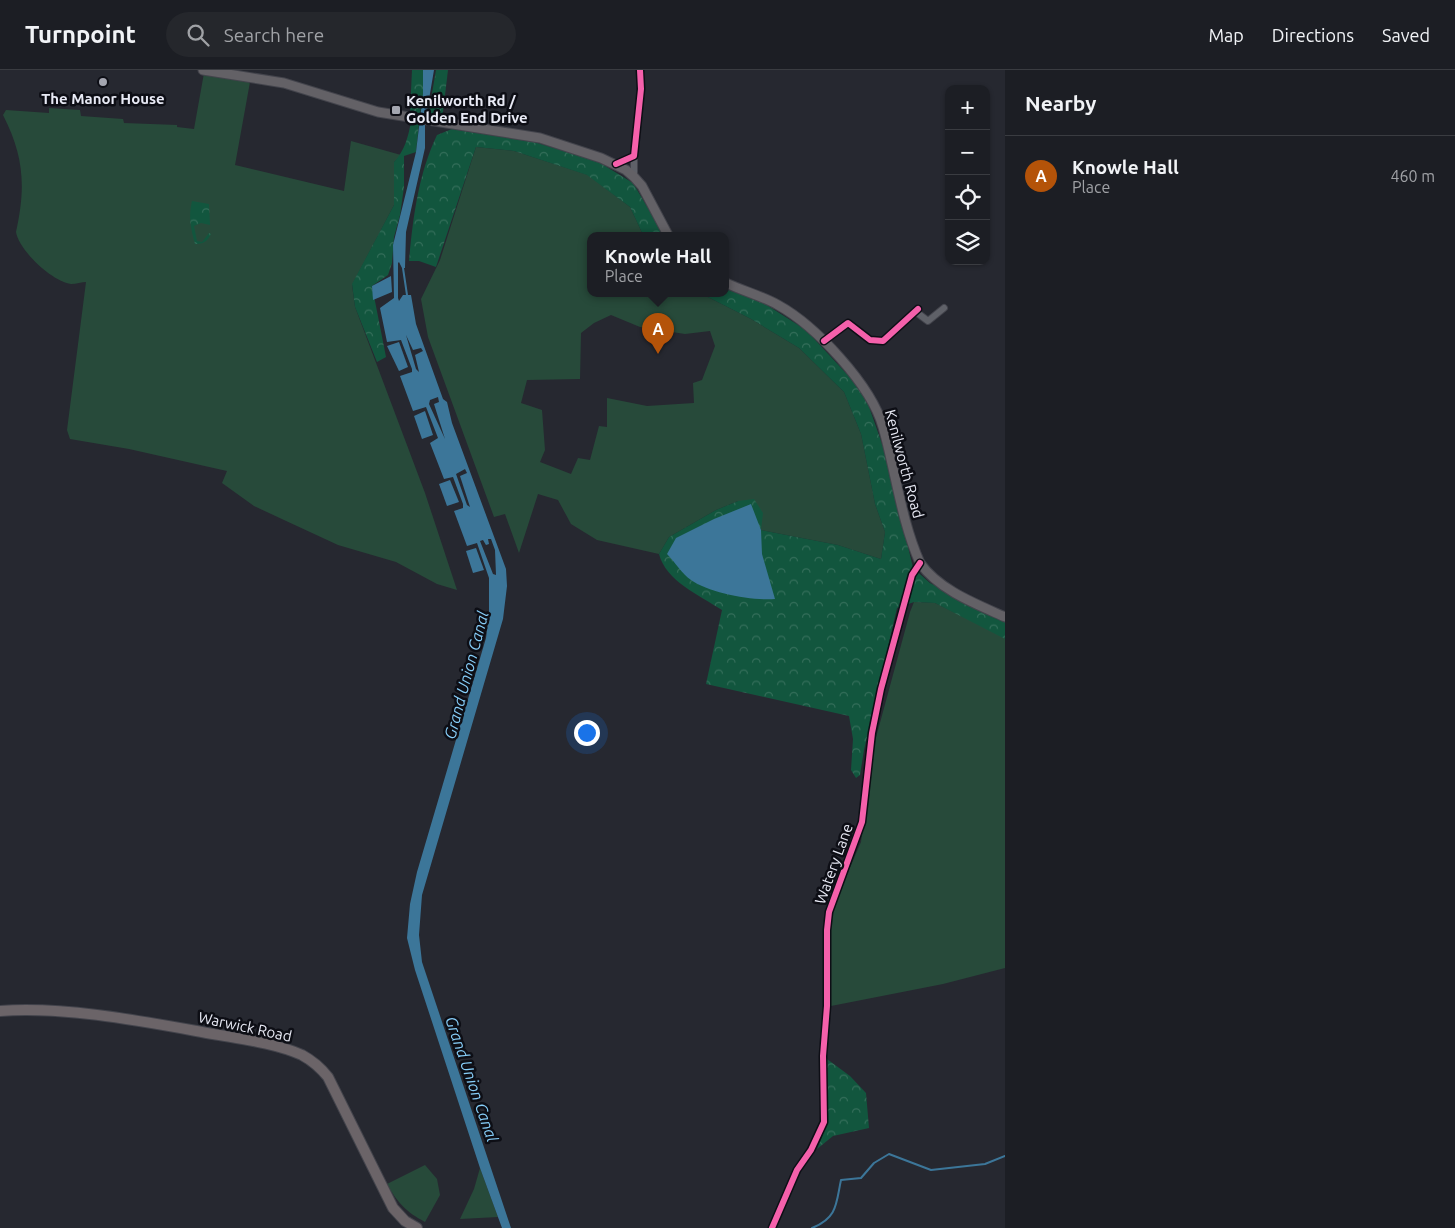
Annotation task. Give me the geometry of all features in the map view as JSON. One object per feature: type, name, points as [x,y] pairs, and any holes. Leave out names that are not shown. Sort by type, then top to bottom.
[{"type":"main road","points":[[203,70],[284,84],[378,112],[540,138],[616,164],[642,186],[666,232]]},
{"type":"main road","name":"Kenilworth Road","points":[[729,284],[779,305],[824,342],[866,389],[882,426],[896,487],[920,563],[926,572],[947,588],[1005,617]]},
{"type":"main road","name":"Warwick Road","points":[[0,1011],[61,1012],[144,1022],[253,1041],[300,1054],[314,1062],[328,1077],[393,1208],[404,1221],[417,1228]]},
{"type":"street","points":[[634,178],[634,156],[642,89],[640,70]]},
{"type":"street","points":[[616,164],[634,156]]},
{"type":"street","points":[[824,342],[848,324],[870,340],[883,341],[917,311],[928,321],[944,308]]},
{"type":"street","name":"Watery Lane","points":[[772,1228],[797,1170],[812,1150],[824,1122],[823,1056],[827,1006],[827,930],[829,912],[862,822],[872,733],[881,689],[912,575],[920,563]]},
{"type":"green space","points":[[412,70],[423,70],[423,94],[420,114],[410,113]]},
{"type":"green space","points":[[436,70],[448,70],[442,120],[428,117]]},
{"type":"green space","points":[[204,73],[250,82],[235,165],[344,191],[351,141],[401,155],[394,162],[394,205],[352,285],[355,307],[425,493],[457,590],[437,584],[396,562],[338,545],[254,506],[222,483],[227,471],[129,449],[70,439],[67,430],[86,282],[71,284],[54,277],[29,256],[18,239],[16,232],[21,200],[21,172],[15,144],[3,115],[6,110],[49,113],[49,108],[80,110],[81,116],[123,119],[124,123],[177,125],[177,127],[194,129]]},
{"type":"green space","points":[[411,122],[419,124],[416,152],[404,156],[404,187],[400,215],[394,237],[392,263],[388,275],[372,286],[386,357],[377,362],[355,307],[352,284],[394,205],[394,162],[403,148]]},
{"type":"green space","points":[[452,129],[534,142],[597,161],[633,183],[662,232],[642,232],[630,207],[587,175],[514,151],[476,147],[436,267],[419,261],[409,261],[421,181],[437,135]]},
{"type":"green space","points":[[476,147],[514,151],[588,175],[630,207],[642,232],[587,232],[587,297],[708,297],[751,319],[799,348],[844,392],[861,434],[875,504],[885,532],[881,559],[838,545],[761,530],[738,501],[716,510],[669,537],[659,554],[597,540],[571,524],[558,500],[538,494],[519,553],[505,514],[494,517],[428,337],[421,299],[440,260]],"holes":[[[611,315],[640,327],[685,334],[710,331],[715,346],[702,380],[693,383],[694,403],[647,406],[607,398],[607,427],[599,426],[590,460],[578,458],[571,474],[540,462],[545,450],[542,410],[521,403],[527,380],[580,379],[581,333],[594,323]]]},
{"type":"green space","points":[[192,201],[209,204],[210,225],[201,223],[194,226],[197,241],[202,242],[209,233],[211,234],[206,241],[200,244],[195,244],[191,228],[190,212]]},
{"type":"green space","points":[[729,290],[762,302],[806,330],[856,384],[867,401],[888,461],[913,568],[930,583],[1005,622],[1005,639],[935,603],[914,602],[897,608],[864,750],[860,775],[856,778],[851,770],[853,739],[849,716],[706,684],[722,610],[676,580],[663,564],[659,554],[669,537],[716,510],[738,501],[754,499],[763,513],[761,530],[838,545],[881,559],[885,532],[875,504],[861,434],[844,392],[799,348],[751,319],[708,297],[729,297]]},
{"type":"green space","points":[[914,602],[935,603],[1005,637],[1005,968],[943,984],[831,1006],[829,951],[833,907],[861,842],[874,745]]},
{"type":"green space","points":[[827,1059],[850,1076],[866,1093],[869,1128],[833,1136],[817,1149],[826,1117],[828,1094]]},
{"type":"green space","points":[[425,1165],[437,1179],[440,1195],[425,1222],[403,1206],[387,1184]]},
{"type":"green space","points":[[480,1168],[498,1217],[460,1219],[474,1189]]},
{"type":"water","points":[[423,70],[434,70],[425,123],[425,148],[406,232],[405,268],[402,268],[398,263],[398,298],[399,301],[403,295],[411,295],[416,324],[443,399],[447,402],[452,423],[506,569],[507,586],[503,619],[422,895],[419,935],[422,962],[511,1228],[502,1228],[480,1168],[415,970],[407,938],[410,904],[417,872],[486,638],[489,614],[489,578],[477,543],[467,546],[454,511],[463,508],[463,504],[453,477],[444,479],[430,443],[438,438],[426,407],[413,411],[400,376],[412,372],[412,369],[401,340],[387,342],[380,308],[394,298],[393,245],[416,152],[423,94]],"holes":[[[406,335],[413,350],[421,348],[423,351],[415,355],[419,372],[416,369]],[[438,397],[439,402],[434,404],[445,439],[429,404],[430,400]],[[465,469],[467,473],[460,476],[470,507],[467,505],[456,474]],[[488,539],[491,539],[495,550],[496,575],[493,574],[480,541],[483,540],[486,545],[489,544]]]},
{"type":"water","points":[[391,276],[392,292],[373,300],[372,286]]},
{"type":"water","points":[[399,342],[408,367],[399,371],[387,346]]},
{"type":"water","points":[[425,411],[433,435],[422,439],[414,416]]},
{"type":"water","points":[[450,480],[459,502],[447,506],[439,484]]},
{"type":"water","points":[[751,504],[761,530],[762,554],[775,599],[744,597],[699,585],[688,577],[667,554],[676,538],[714,519]]},
{"type":"water","points":[[476,548],[484,570],[473,573],[466,551]]},
{"type":"waterway","points":[[403,268],[407,295]]},
{"type":"waterway","points":[[812,1228],[827,1220],[831,1214],[836,1203],[841,1180],[861,1178],[874,1163],[889,1154],[931,1170],[985,1164],[1005,1156]]},
{"type":"cycle path","points":[[616,164],[634,156],[641,89],[640,70]]},
{"type":"cycle path","points":[[824,341],[848,323],[870,340],[883,341],[918,309]]},
{"type":"cycle path","points":[[772,1228],[797,1170],[811,1150],[824,1122],[823,1056],[827,1006],[827,930],[829,912],[862,822],[872,733],[881,689],[912,575],[920,563]]},
{"type":"place","name":"The Manor House","points":[[103,82]]},
{"type":"place","name":"Kenilworth Rd / Golden End Drive","points":[[396,110]]},
{"type":"place","name":"Knowle Hall","points":[[658,354]]},
{"type":"water label","name":"Grand Union Canal","points":[[466,675]]},
{"type":"water label","name":"Grand Union Canal","points":[[472,1079]]}]
